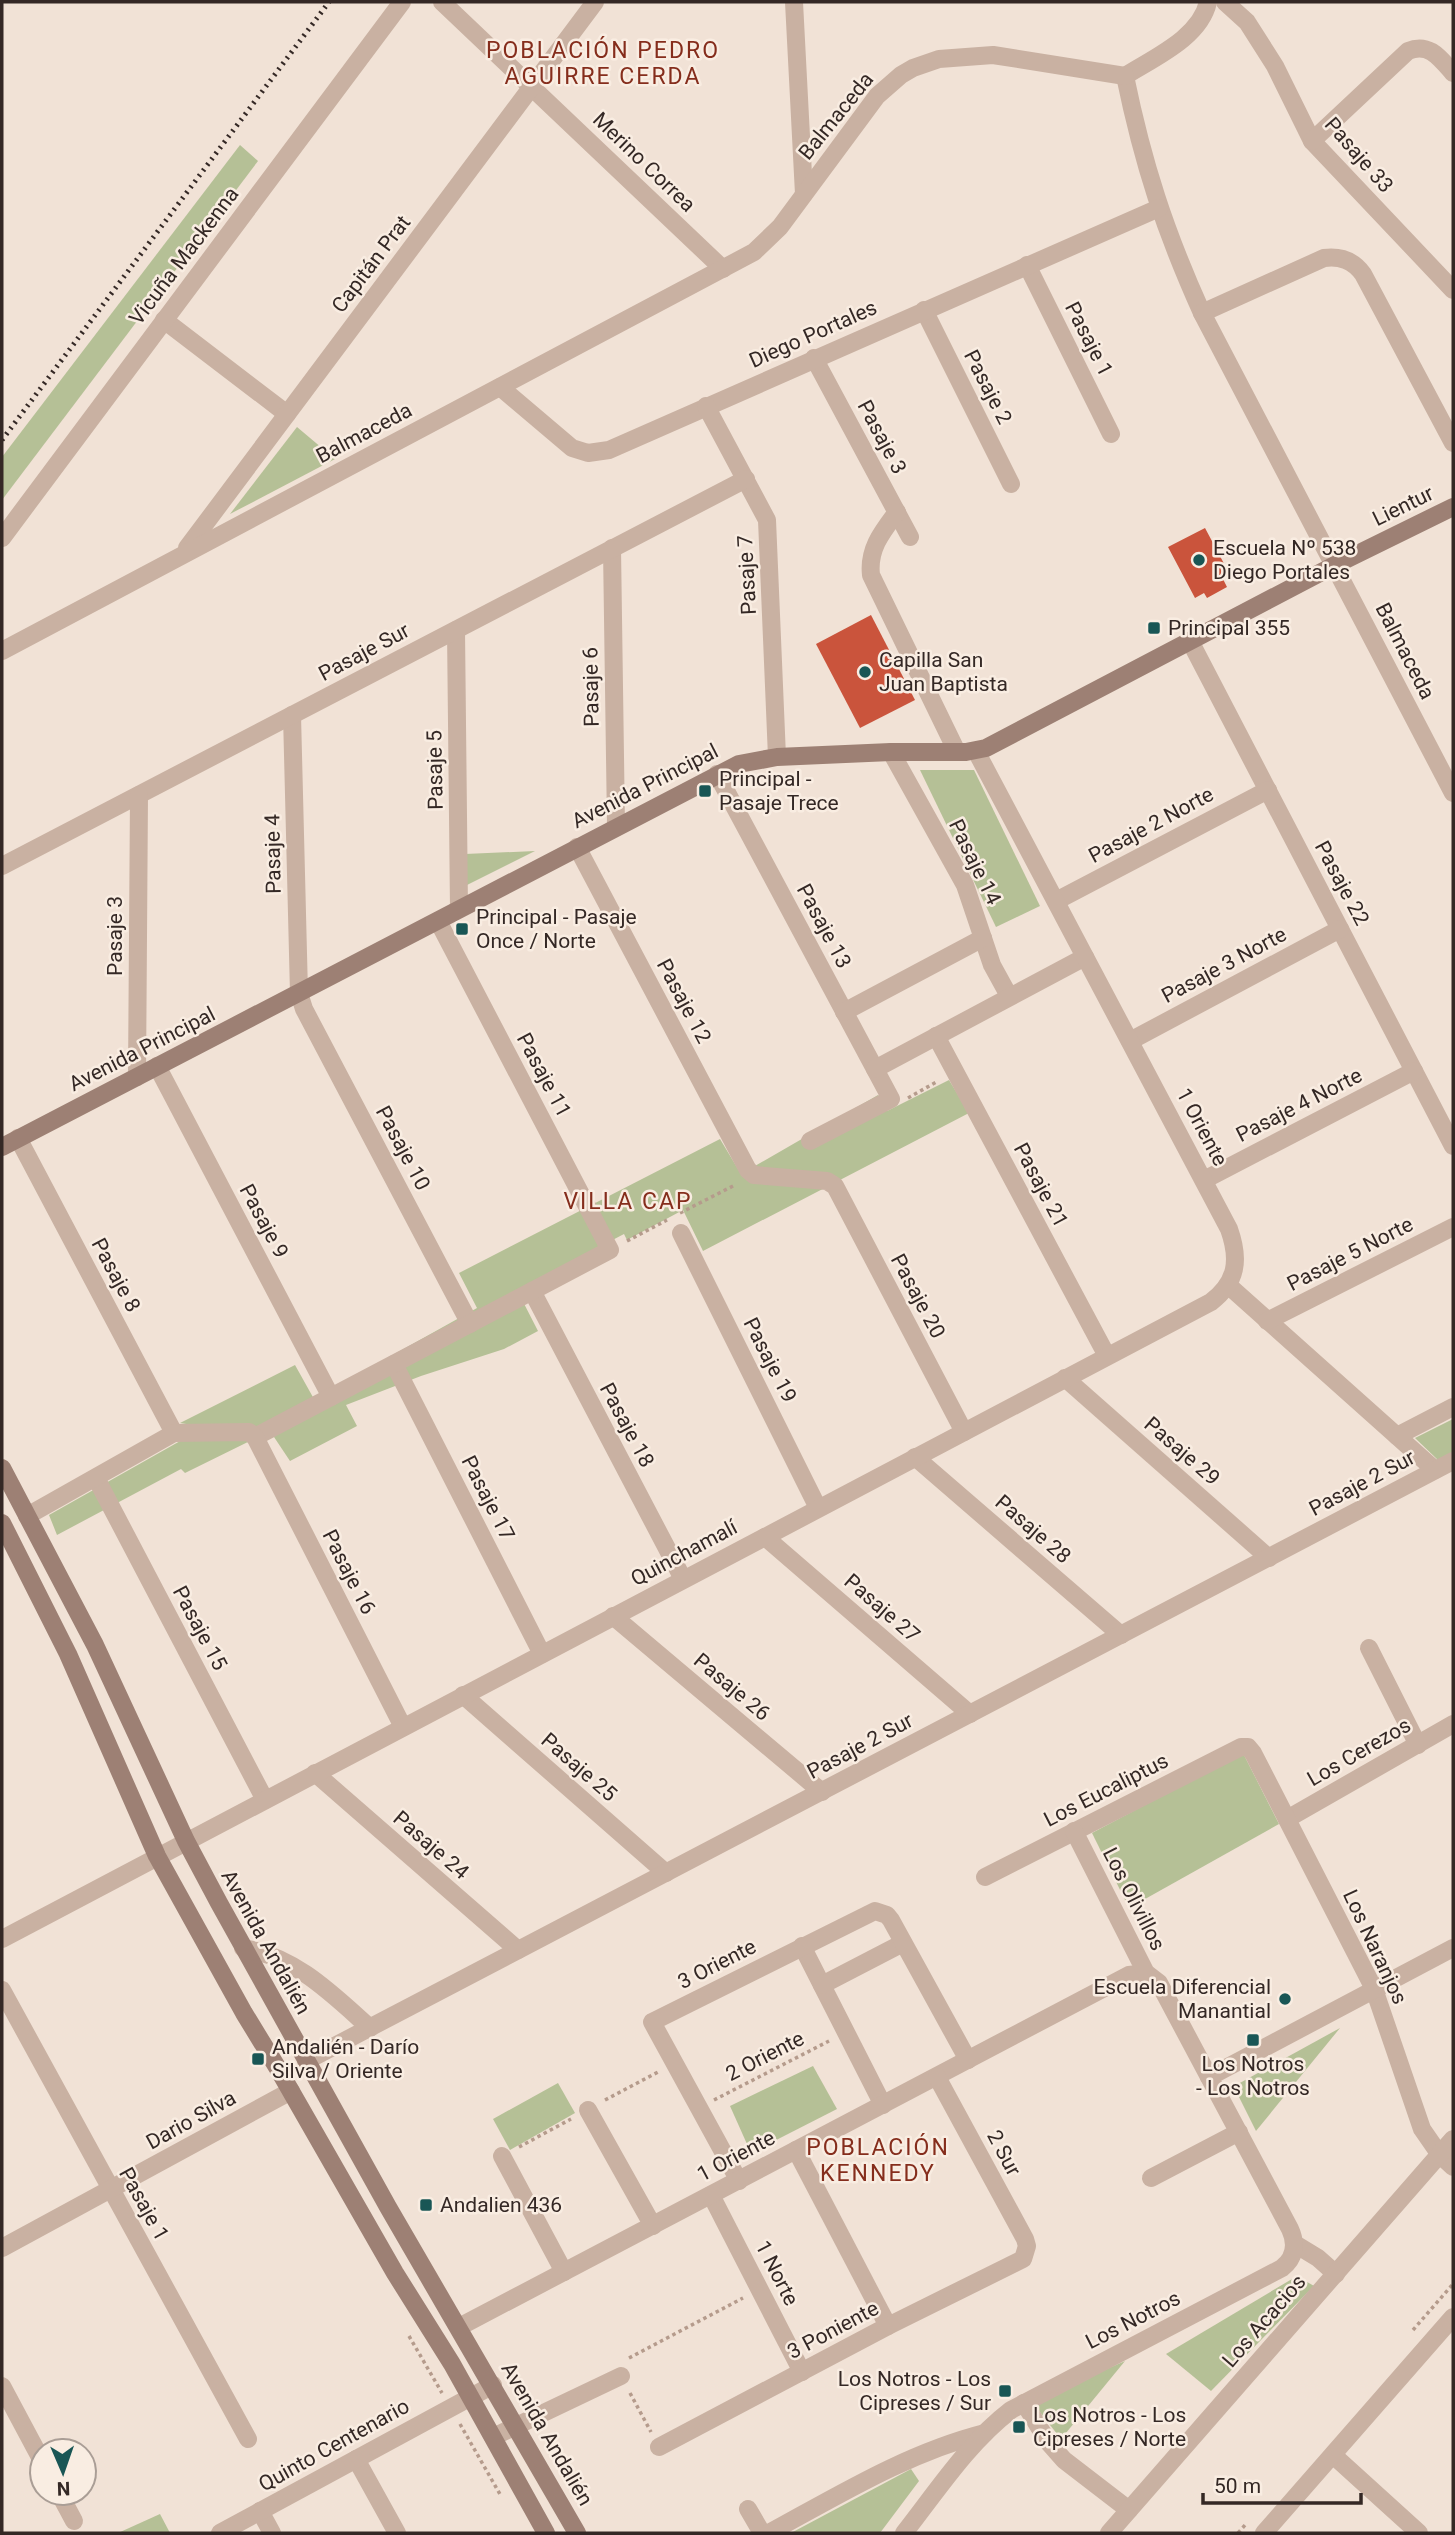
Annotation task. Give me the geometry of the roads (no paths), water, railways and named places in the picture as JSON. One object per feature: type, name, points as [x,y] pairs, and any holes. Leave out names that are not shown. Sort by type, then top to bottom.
[{"type":"main road","name":"Lientur","points":[[1335,565],[1453,507]]},
{"type":"main road","name":"Avenida Principal","points":[[10,1142],[739,764],[777,757],[976,751],[995,744],[1335,565]]},
{"type":"main road","name":"Avenida Andalién","points":[[2,1468],[122,1700],[186,1841],[243,1948],[577,2533]]},
{"type":"main road","points":[[2,1523],[68,1654],[157,1856],[244,2013],[470,2397],[546,2533]]},
{"type":"street","name":"Vicuña Mackenna","points":[[2,538],[402,2]]},
{"type":"street","name":"Merino Correa","points":[[442,2],[723,269]]},
{"type":"street","name":"Capitán Prat","points":[[183,554],[595,2]]},
{"type":"street","points":[[794,2],[804,194]]},
{"type":"street","points":[[1125,76],[1188,34],[1203,16],[1208,2]]},
{"type":"street","name":"Pasaje 33","points":[[1225,2],[1247,22],[1275,66],[1312,141],[1453,290]]},
{"type":"street","points":[[1312,141],[1408,51],[1418,48],[1430,50],[1451,67]]},
{"type":"street","name":"Balmaceda","points":[[2,651],[754,253],[768,241],[877,96],[901,75],[926,63],[993,55],[1125,76],[1140,147],[1174,252],[1202,313],[1453,793]]},
{"type":"street","name":"Diego Portales","points":[[500,387],[565,444],[588,453],[609,450],[1158,208]]},
{"type":"street","points":[[1202,313],[1324,258],[1347,260],[1363,274],[1453,443]]},
{"type":"street","name":"Pasaje 1","points":[[1027,265],[1111,434]]},
{"type":"street","name":"Pasaje 2","points":[[924,310],[1011,484]]},
{"type":"street","points":[[164,320],[287,414]]},
{"type":"street","name":"Pasaje 3","points":[[814,358],[910,537]]},
{"type":"street","name":"Pasaje 7","points":[[706,406],[767,520],[777,757]]},
{"type":"street","name":"Pasaje Sur","points":[[2,866],[746,479]]},
{"type":"street","points":[[897,512],[875,543],[871,554],[871,575],[957,752]]},
{"type":"street","name":"Pasaje 6","points":[[612,548],[616,826]]},
{"type":"street","name":"Pasaje 5","points":[[456,630],[459,909]]},
{"type":"street","name":"Pasaje 22","points":[[1190,641],[1453,1146]]},
{"type":"street","name":"Pasaje 4","points":[[292,715],[299,993]]},
{"type":"street","name":"1 Oriente","points":[[976,751],[1233,1239],[1235,1259],[1229,1286]]},
{"type":"street","name":"Pasaje 14","points":[[891,752],[965,885],[992,965],[1009,996]]},
{"type":"street","name":"Pasaje 13","points":[[717,774],[891,1099],[810,1141]]},
{"type":"street","name":"Pasaje 2 Norte","points":[[1055,901],[1268,790]]},
{"type":"street","name":"Pasaje 3","points":[[137,1077],[139,795]]},
{"type":"street","name":"Pasaje 12","points":[[577,846],[748,1170],[754,1175],[831,1183]]},
{"type":"street","name":"Pasaje 11","points":[[438,921],[610,1250],[532,1291]]},
{"type":"street","name":"Pasaje 3 Norte","points":[[1130,1041],[1340,929]]},
{"type":"street","points":[[844,1012],[983,938]]},
{"type":"street","points":[[874,1069],[1085,957]]},
{"type":"street","name":"Pasaje 10","points":[[299,993],[304,1009],[470,1324]]},
{"type":"street","name":"Pasaje 21","points":[[936,1036],[1107,1356]]},
{"type":"street","name":"Pasaje 9","points":[[157,1066],[331,1397]]},
{"type":"street","name":"Pasaje 4 Norte","points":[[1204,1180],[1414,1071]]},
{"type":"street","name":"Pasaje 8","points":[[10,1142],[174,1433]]},
{"type":"street","name":"Pasaje 20","points":[[831,1183],[964,1432]]},
{"type":"street","name":"Pasaje 5 Norte","points":[[1267,1321],[1453,1227]]},
{"type":"street","name":"Pasaje 19","points":[[681,1233],[818,1508]]},
{"type":"street","points":[[1229,1286],[1435,1470],[1453,1461]]},
{"type":"street","name":"Quinchamalí","points":[[2,1939],[1211,1302],[1229,1286]]},
{"type":"street","points":[[27,1516],[174,1433],[242,1430],[255,1437],[532,1291]]},
{"type":"street","name":"Pasaje 18","points":[[532,1291],[683,1579]]},
{"type":"street","name":"Pasaje 17","points":[[394,1364],[542,1654]]},
{"type":"street","name":"Pasaje 29","points":[[1065,1378],[1269,1558]]},
{"type":"street","name":"Pasaje 2 Sur","points":[[1397,1436],[1453,1407]]},
{"type":"street","name":"Pasaje 16","points":[[255,1437],[403,1727]]},
{"type":"street","name":"Pasaje 28","points":[[915,1457],[1121,1635]]},
{"type":"street","name":"Pasaje 2 Sur","points":[[306,2061],[1435,1470]]},
{"type":"street","name":"Pasaje 15","points":[[96,1478],[265,1800]]},
{"type":"street","name":"Pasaje 27","points":[[765,1536],[970,1714]]},
{"type":"street","name":"Pasaje 26","points":[[613,1616],[821,1792]]},
{"type":"street","points":[[1369,1648],[1418,1745]]},
{"type":"street","name":"Pasaje 25","points":[[463,1695],[666,1873]]},
{"type":"street","name":"Los Cerezos","points":[[1287,1819],[1453,1724]]},
{"type":"street","name":"Los Eucaliptus","points":[[985,1877],[1241,1747],[1248,1747]]},
{"type":"street","name":"Los Naranjos","points":[[1248,1747],[1374,1989],[1422,2129],[1446,2161]]},
{"type":"street","name":"Pasaje 24","points":[[315,1773],[518,1950]]},
{"type":"street","name":"Los Olivillos","points":[[1074,1831],[1146,1973],[1159,1983],[1239,2132]]},
{"type":"street","name":"3 Oriente","points":[[739,2180],[652,2022],[869,1913],[881,1912],[891,1920],[903,1943]]},
{"type":"street","points":[[822,1985],[903,1943],[968,2060]]},
{"type":"street","points":[[802,1946],[883,2105]]},
{"type":"street","points":[[243,1948],[271,1954],[301,1970],[370,2028]]},
{"type":"street","points":[[1209,2077],[1453,1948]]},
{"type":"street","name":"1 Oriente","points":[[459,2327],[1129,1975],[1146,1973]]},
{"type":"street","name":"Pasaje 1","points":[[2,1990],[248,2439]]},
{"type":"street","name":"2 Sur","points":[[937,2077],[1025,2239],[1027,2253]]},
{"type":"street","name":"Dario Silva","points":[[2,2248],[291,2091]]},
{"type":"street","points":[[588,2110],[653,2226]]},
{"type":"street","points":[[1151,2178],[1239,2132],[1290,2229],[1295,2244],[1318,2258],[1336,2274]]},
{"type":"street","name":"Los Acacios","points":[[1109,2533],[1336,2274],[1446,2161],[1453,2139]]},
{"type":"street","points":[[796,2150],[888,2326]]},
{"type":"street","points":[[502,2156],[564,2272]]},
{"type":"street","name":"1 Norte","points":[[711,2195],[802,2372]]},
{"type":"street","name":"Los Notros","points":[[904,2533],[997,2421],[1024,2403],[1282,2268],[1291,2258],[1295,2244]]},
{"type":"street","name":"3 Poniente","points":[[659,2446],[888,2326],[1017,2263],[1027,2253]]},
{"type":"street","points":[[1264,2533],[1453,2317]]},
{"type":"street","points":[[493,2437],[621,2376]]},
{"type":"street","name":"Quinto Centenario","points":[[220,2533],[493,2385]]},
{"type":"street","points":[[2,2386],[29,2437]]},
{"type":"street","points":[[1024,2403],[1056,2451],[1129,2510]]},
{"type":"street","name":"Los Notros","points":[[769,2533],[902,2462],[949,2442],[985,2433]]},
{"type":"street","points":[[1333,2455],[1419,2533]]},
{"type":"street","points":[[356,2459],[397,2533]]},
{"type":"street","points":[[66,2507],[74,2521]]},
{"type":"street","points":[[748,2509],[762,2533]]},
{"type":"street","points":[[260,2511],[272,2533]]},
{"type":"railway","points":[[2,440],[329,2]]},
{"type":"place","name":"Escuela Nº 538 Diego Portales","points":[[1199,560]]},
{"type":"place","name":"Principal 355","points":[[1154,628]]},
{"type":"place","name":"Capilla San Juan Baptista","points":[[865,672]]},
{"type":"place","name":"Principal - Pasaje Trece","points":[[705,791]]},
{"type":"place","name":"Principal - Pasaje Once / Norte","points":[[462,929]]},
{"type":"place","name":"Escuela Diferencial Manantial","points":[[1285,1999]]},
{"type":"place","name":"Los Notros - Los Notros","points":[[1253,2040]]},
{"type":"place","name":"Andalién - Darío Silva / Oriente","points":[[258,2059]]},
{"type":"place","name":"Andalien 436","points":[[426,2205]]},
{"type":"place","name":"Los Notros - Los Cipreses / Sur","points":[[1005,2391]]},
{"type":"place","name":"Los Notros - Los Cipreses / Norte","points":[[1019,2427]]},
{"type":"district","name":"POBLACIÓN PEDRO AGUIRRE CERDA","points":[[603,63]]},
{"type":"district","name":"VILLA CAP","points":[[628,1201]]},
{"type":"district","name":"POBLACIÓN KENNEDY","points":[[878,2160]]}]
